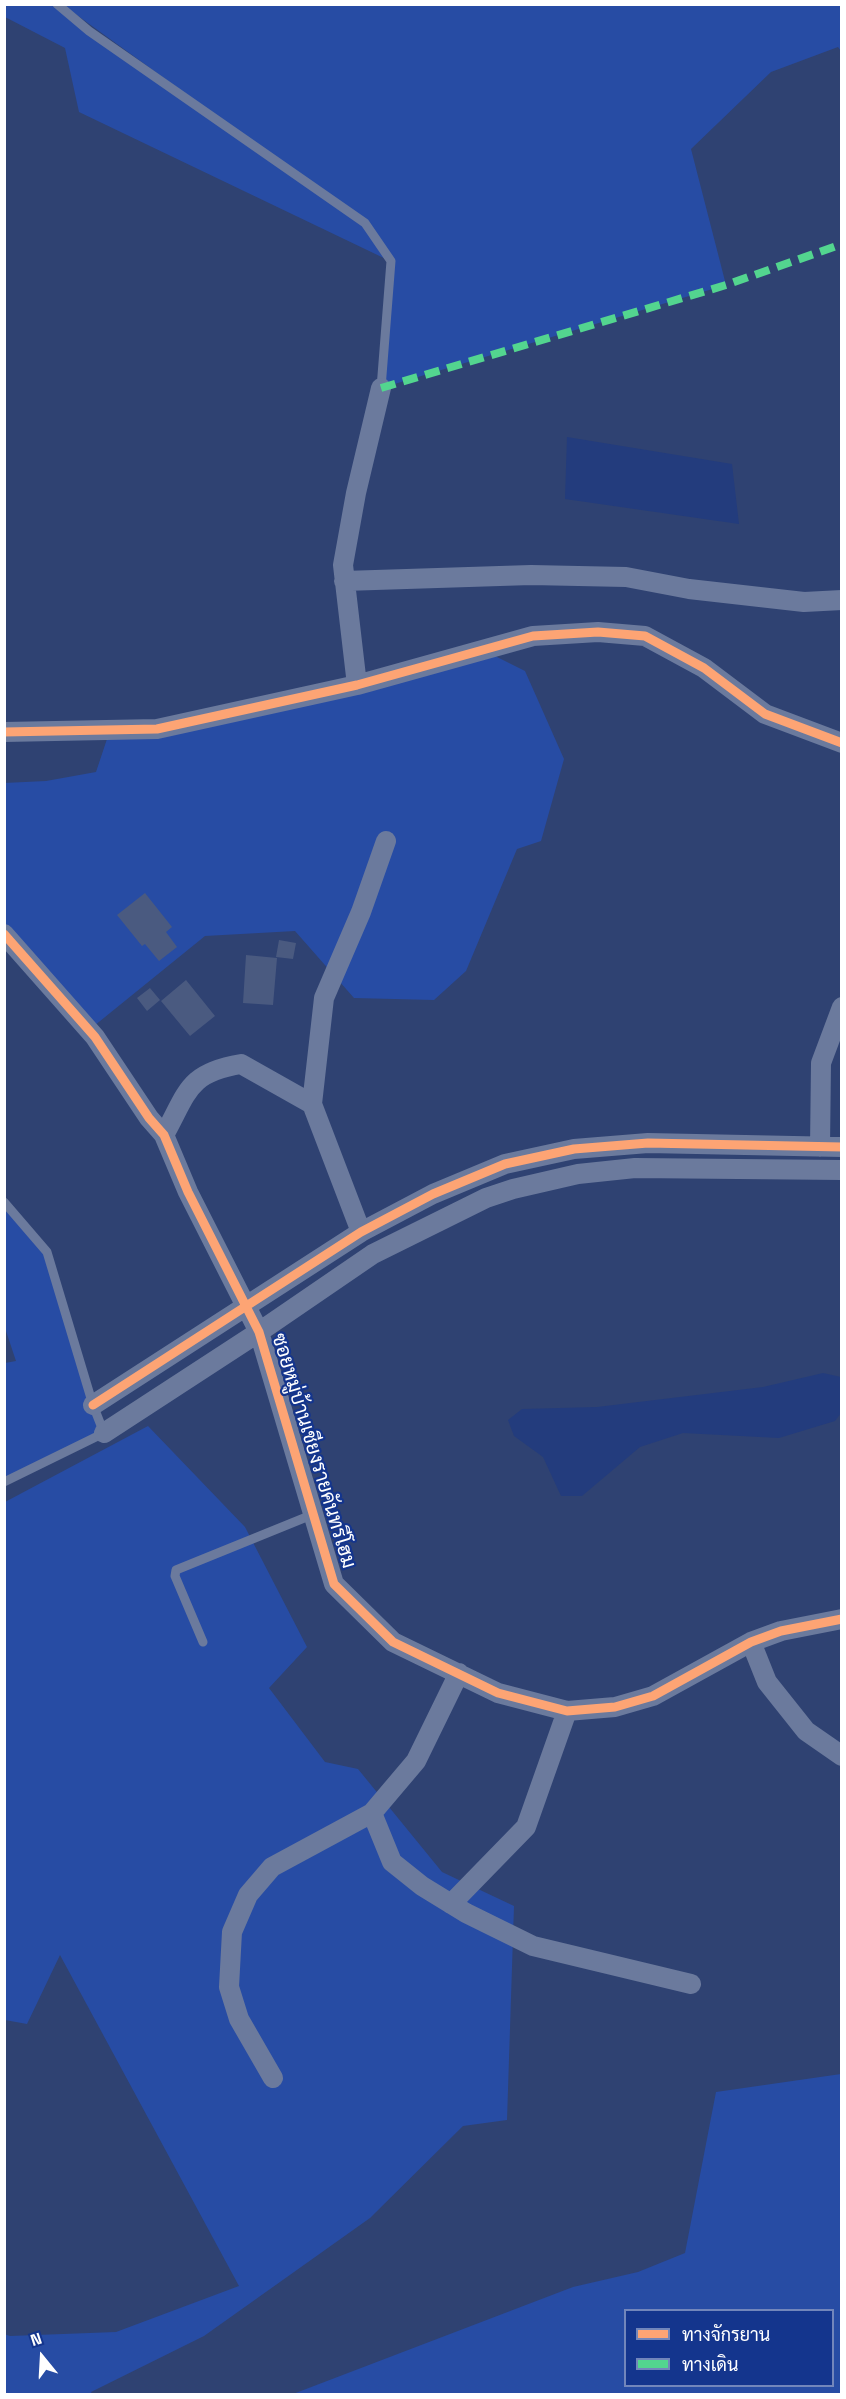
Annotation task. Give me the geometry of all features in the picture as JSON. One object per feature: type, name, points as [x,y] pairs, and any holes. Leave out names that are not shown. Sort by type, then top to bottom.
[{"type":"street","points":[[357,685],[343,565],[356,493],[381,388]]},
{"type":"street","points":[[344,581],[531,575],[626,577],[689,589],[804,602],[842,600]]},
{"type":"street","points":[[4,732],[158,729],[357,685],[533,636],[598,632],[645,636],[704,668],[765,714],[842,743]]},
{"type":"street","points":[[93,1405],[247,1307],[367,1243],[312,1104],[324,998],[361,912],[387,841]]},
{"type":"street","name":"ซอยหมู่บ้านเชียงรายคันทรีโฮม","points":[[4,933],[95,1037],[149,1118],[164,1135],[188,1192],[260,1332],[334,1584],[393,1642],[498,1693],[567,1711],[615,1707],[653,1696],[751,1642],[781,1630],[842,1619]]},
{"type":"street","points":[[820,1147],[821,1063],[842,1007]]},
{"type":"street","points":[[164,1135],[193,1082],[208,1072],[224,1067],[241,1064],[312,1104]]},
{"type":"street","points":[[649,1156],[842,1147]]},
{"type":"street","name":"ซอยหมู่บ้านเชียงรายคันทรีโฮม","points":[[104,1433],[260,1332],[367,1243],[486,1198],[509,1177],[578,1174],[635,1168],[649,1156],[842,1170]]},
{"type":"street","points":[[751,1642],[767,1682],[806,1731],[842,1756]]},
{"type":"street","points":[[273,2078],[239,2019],[229,1987],[232,1932],[248,1895],[272,1867],[372,1813],[416,1761],[459,1673]]},
{"type":"street","points":[[451,1904],[526,1827],[567,1711]]},
{"type":"street","points":[[372,1813],[392,1862],[422,1887],[451,1904],[533,1946],[691,1984]]},
{"type":"lane","points":[[57,4],[89,31],[365,223],[391,261],[381,388]]},
{"type":"lane","points":[[4,1203],[47,1252],[93,1405],[104,1433],[4,1482]]},
{"type":"lane","points":[[203,1642],[175,1576],[176,1570],[314,1514]]},
{"type":"shaded area","points":[[4,5],[57,5],[327,196],[63,5],[841,5],[841,51],[838,47],[771,72],[691,149],[726,285],[381,388],[390,261],[79,112],[65,48],[5,17]]},
{"type":"shaded area","points":[[567,437],[732,464],[739,524],[565,499]]},
{"type":"shaded area","points":[[483,650],[525,671],[564,759],[541,841],[517,849],[466,971],[434,1000],[354,998],[295,931],[205,936],[89,1030],[5,934],[4,783],[46,781],[96,772],[110,730]]},
{"type":"shaded area","points":[[4,1202],[47,1252],[104,1433],[5,1482],[5,1363],[16,1361],[5,1328]]},
{"type":"shaded area","points":[[823,1373],[841,1377],[841,1413],[835,1421],[779,1438],[683,1433],[640,1447],[582,1496],[561,1496],[543,1457],[514,1436],[508,1420],[522,1409],[597,1407],[763,1387]]},
{"type":"shaded area","points":[[148,1426],[245,1527],[307,1647],[269,1688],[325,1762],[358,1769],[442,1872],[514,1906],[507,2120],[463,2126],[370,2218],[204,2336],[91,2392],[92,2394],[5,2394],[4,2334],[10,2336],[116,2332],[239,2286],[60,1955],[27,2024],[5,2020],[5,1502]]},
{"type":"shaded area","points":[[841,2074],[841,2394],[293,2394],[573,2287],[638,2272],[685,2253],[716,2092]]},
{"type":"building","points":[[145,893],[172,927],[166,932],[177,947],[159,961],[145,944],[142,946],[117,915]]},
{"type":"building","points":[[279,940],[296,943],[293,959],[276,957]]},
{"type":"building","points":[[246,955],[277,958],[273,1005],[243,1003]]},
{"type":"building","points":[[186,980],[215,1016],[190,1036],[161,1001]]},
{"type":"building","points":[[150,988],[160,1000],[147,1011],[137,998]]},
{"type":"marked path","points":[[381,388],[726,285],[842,244]]},
{"type":"cycle path","points":[[4,732],[157,729],[357,685],[533,636],[598,632],[645,636],[704,668],[765,714],[842,743]]},
{"type":"cycle path","points":[[4,934],[95,1037],[149,1118],[164,1135],[188,1192],[259,1332],[334,1584],[393,1642],[498,1693],[567,1711],[615,1707],[653,1696],[751,1642],[781,1631],[842,1619]]},
{"type":"cycle path","points":[[93,1405],[361,1232],[433,1194],[505,1164],[574,1149],[648,1143],[842,1147]]}]
